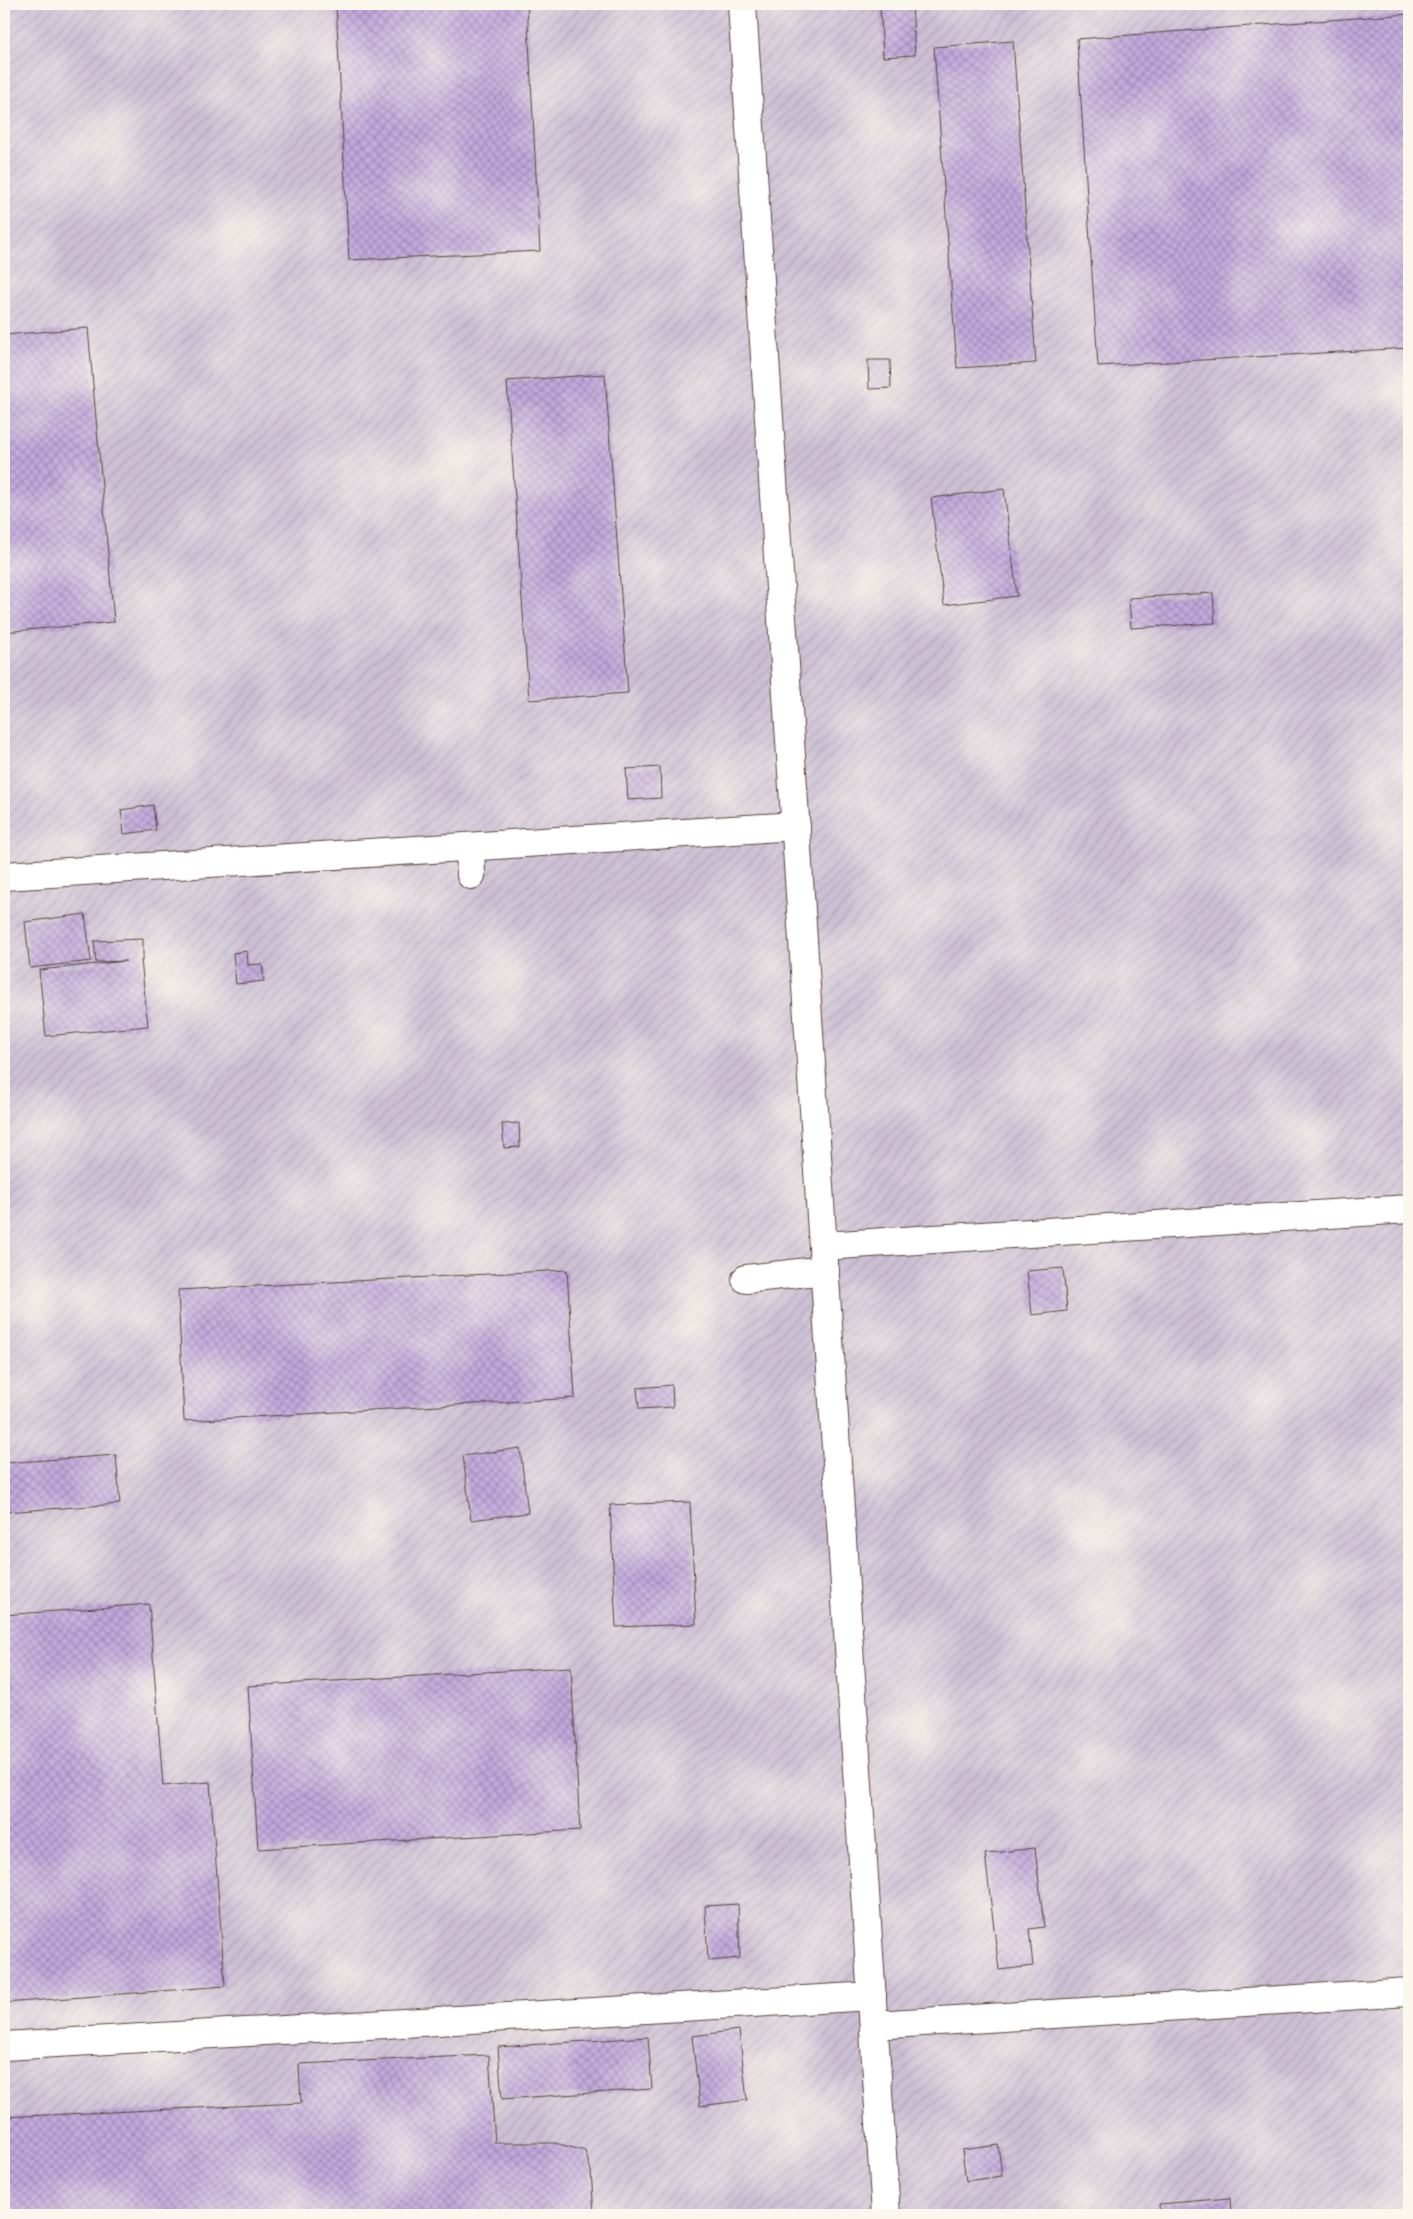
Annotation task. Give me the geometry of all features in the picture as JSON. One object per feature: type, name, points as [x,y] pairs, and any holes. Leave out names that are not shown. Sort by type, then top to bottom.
[{"type":"street","points":[[742,4],[886,2215]]},
{"type":"street","points":[[4,876],[796,826]]},
{"type":"street","points":[[470,847],[471,875]]},
{"type":"street","points":[[746,1279],[824,1258],[1409,1208]]},
{"type":"street","points":[[874,2025],[1409,1992]]},
{"type":"street","points":[[4,2046],[872,1996]]},
{"type":"shaded area","points":[[4,4],[1409,4],[1409,2215],[4,2215]]},
{"type":"building","points":[[336,4],[527,4],[540,251],[349,260]]},
{"type":"building","points":[[880,4],[912,4],[915,55],[883,57]]},
{"type":"building","points":[[1409,14],[1409,348],[1098,366],[1077,39]]},
{"type":"building","points":[[1013,41],[1036,363],[957,368],[934,47]]},
{"type":"building","points":[[88,328],[114,622],[4,632],[4,335]]},
{"type":"building","points":[[868,360],[890,360],[891,388],[869,389]]},
{"type":"building","points":[[605,374],[628,693],[529,700],[507,381]]},
{"type":"building","points":[[1004,489],[1017,596],[944,605],[931,498]]},
{"type":"building","points":[[1213,593],[1215,623],[1131,628],[1129,598]]},
{"type":"building","points":[[660,767],[661,798],[628,800],[626,769]]},
{"type":"building","points":[[153,805],[156,830],[124,834],[121,810]]},
{"type":"building","points":[[85,914],[91,961],[30,968],[25,922]]},
{"type":"building","points":[[143,939],[143,960],[141,960],[148,1026],[46,1036],[39,970],[126,961],[96,962],[94,941]]},
{"type":"building","points":[[247,951],[248,965],[262,964],[264,981],[236,984],[233,953]]},
{"type":"building","points":[[519,1123],[520,1147],[504,1148],[502,1124]]},
{"type":"building","points":[[1063,1268],[1067,1311],[1032,1315],[1027,1271]]},
{"type":"building","points":[[567,1270],[575,1398],[184,1421],[178,1290]]},
{"type":"building","points":[[672,1385],[673,1407],[639,1409],[637,1388]]},
{"type":"building","points":[[520,1448],[528,1513],[471,1520],[463,1456]]},
{"type":"building","points":[[116,1455],[120,1504],[4,1512],[4,1463]]},
{"type":"building","points":[[690,1502],[696,1624],[616,1627],[610,1505]]},
{"type":"building","points":[[149,1604],[163,1786],[210,1782],[225,1986],[4,2003],[4,1615]]},
{"type":"building","points":[[571,1667],[580,1830],[258,1849],[248,1686]]},
{"type":"building","points":[[1035,1848],[1044,1927],[1029,1929],[1033,1966],[999,1970],[985,1854]]},
{"type":"building","points":[[738,1904],[740,1958],[708,1961],[705,1906]]},
{"type":"building","points":[[739,2030],[747,2100],[700,2106],[692,2036]]},
{"type":"building","points":[[648,2037],[652,2089],[502,2099],[498,2047]]},
{"type":"building","points":[[489,2055],[495,2143],[555,2143],[585,2151],[591,2171],[594,2215],[4,2215],[4,2117],[301,2103],[299,2064]]},
{"type":"building","points":[[998,2145],[1002,2176],[966,2181],[962,2150]]},
{"type":"building","points":[[1230,2198],[1231,2215],[1160,2215],[1159,2204]]}]
